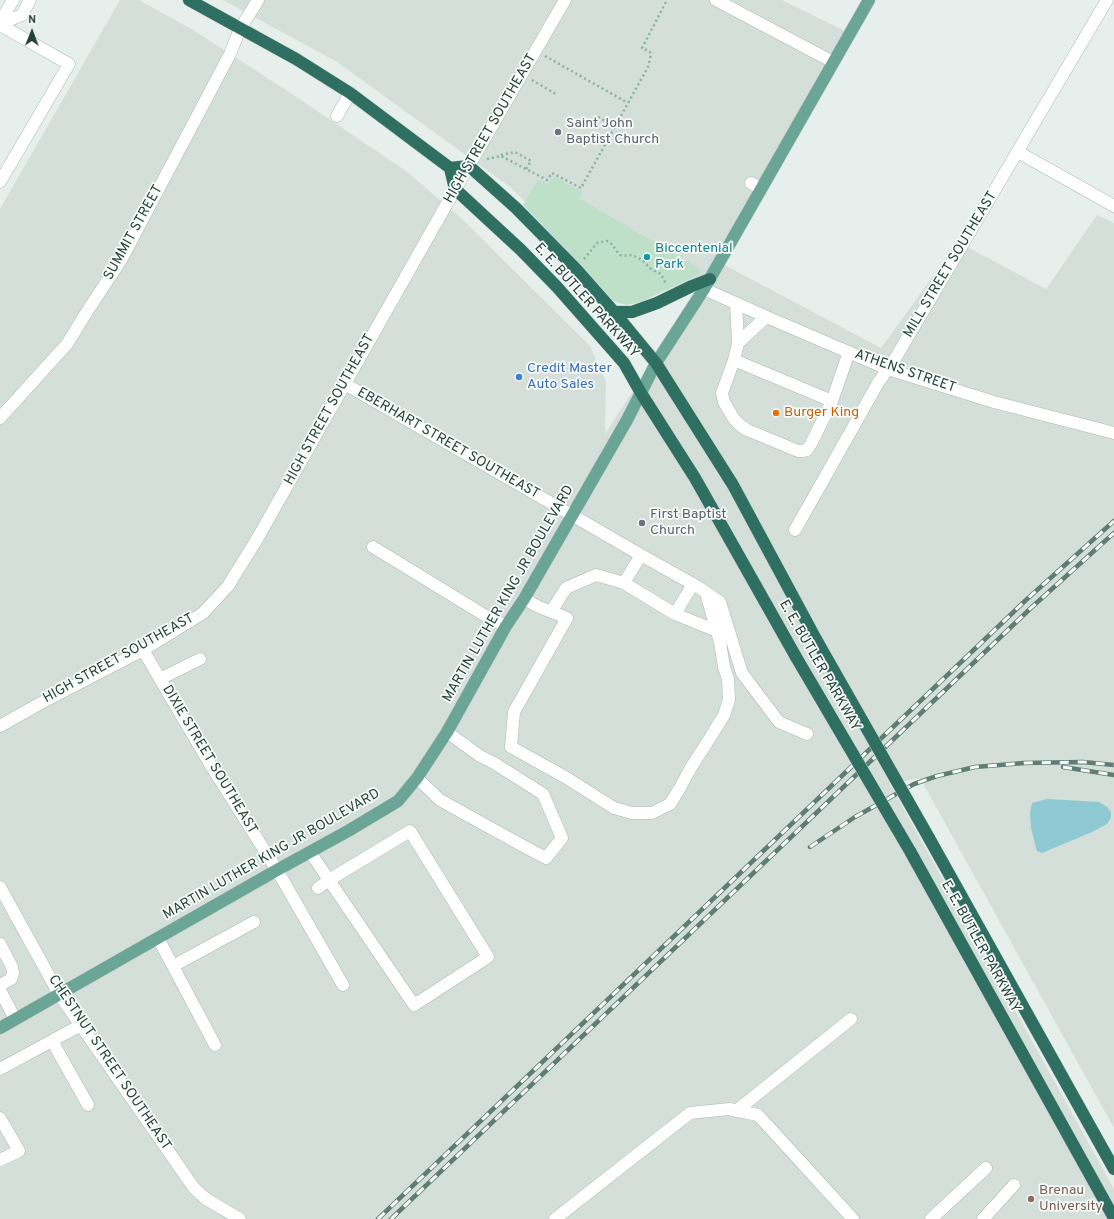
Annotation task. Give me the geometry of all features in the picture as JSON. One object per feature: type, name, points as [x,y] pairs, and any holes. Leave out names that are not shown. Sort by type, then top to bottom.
[{"type":"highway","points":[[189,0],[315,70],[350,93],[450,168],[455,189]]},
{"type":"highway","points":[[450,168],[469,166]]},
{"type":"highway","name":"E. E. BUTLER PARKWAY","points":[[469,166],[516,208],[576,269],[656,363],[733,485],[817,641],[1114,1169]]},
{"type":"highway","name":"E. E. BUTLER PARKWAY","points":[[455,189],[521,250],[557,287],[624,363],[641,394],[695,478],[796,657],[910,851],[1114,1218]]},
{"type":"highway","points":[[614,312],[632,312],[657,303],[692,286],[707,284]]},
{"type":"main road","name":"MARTIN LUTHER KING JR BOULEVARD","points":[[0,1028],[348,831],[398,801],[417,778],[447,732],[506,626],[524,599],[627,420],[656,363],[707,284],[756,186],[833,62],[869,0]]},
{"type":"street","points":[[0,24],[13,0]]},
{"type":"street","points":[[0,24],[22,15],[30,0]]},
{"type":"street","name":"SUMMIT STREET","points":[[0,418],[67,344],[122,260],[230,54],[240,29],[258,0]]},
{"type":"street","name":"HIGH STREET SOUTHEAST","points":[[0,726],[143,650],[203,613],[228,586],[257,539],[455,189],[565,0]]},
{"type":"street","points":[[716,0],[833,62]]},
{"type":"street","name":"MILL STREET SOUTHEAST","points":[[795,530],[878,383],[888,369],[1018,152],[1107,0]]},
{"type":"street","points":[[0,24],[69,64],[0,182]]},
{"type":"street","points":[[337,116],[350,93]]},
{"type":"street","points":[[1018,152],[1114,206]]},
{"type":"street","name":"ATHENS STREET","points":[[707,284],[736,304],[888,369],[994,402],[1114,433]]},
{"type":"street","points":[[736,304],[738,343],[734,360],[722,393],[724,402],[734,419],[747,430],[798,451],[807,450],[832,401],[849,352]]},
{"type":"street","points":[[738,343],[766,317]]},
{"type":"street","points":[[734,360],[832,401]]},
{"type":"street","name":"EBERHART STREET SOUTHEAST","points":[[344,384],[693,584],[720,602],[742,673],[779,722],[807,734]]},
{"type":"street","points":[[373,547],[489,618],[506,626]]},
{"type":"street","points":[[624,583],[641,555]]},
{"type":"street","points":[[551,612],[566,588],[596,575],[624,583],[675,614],[716,630]]},
{"type":"street","points":[[675,614],[693,584]]},
{"type":"street","points":[[524,599],[567,618],[514,712],[511,747],[614,808],[632,813],[652,813],[670,804],[690,768],[724,715],[729,700],[728,679],[706,593]]},
{"type":"street","name":"DIXIE STREET SOUTHEAST","points":[[143,650],[210,764],[277,870],[343,985]]},
{"type":"street","points":[[160,679],[200,659]]},
{"type":"street","points":[[417,778],[440,800],[546,858],[562,838],[544,794],[480,756],[447,732]]},
{"type":"street","points":[[310,852],[329,880],[414,1005],[488,957],[410,831],[329,880],[318,888]]},
{"type":"street","name":"CHESTNUT STREET SOUTHEAST","points":[[0,887],[59,994],[194,1188],[206,1199],[240,1219]]},
{"type":"street","points":[[172,966],[254,922]]},
{"type":"street","points":[[158,938],[216,1045]]},
{"type":"street","points":[[0,944],[12,967],[13,973],[11,979],[0,985]]},
{"type":"street","points":[[0,990],[15,1019]]},
{"type":"street","points":[[736,1111],[851,1019]]},
{"type":"street","points":[[0,1069],[81,1025]]},
{"type":"street","points":[[52,1041],[88,1105]]},
{"type":"street","points":[[555,1219],[690,1113],[728,1109],[758,1115],[853,1219]]},
{"type":"street","points":[[0,1118],[19,1151],[0,1160]]},
{"type":"street","points":[[931,1219],[986,1168]]},
{"type":"street","points":[[983,1219],[1014,1185]]},
{"type":"path","points":[[501,156],[548,180],[552,173],[581,188],[648,67],[650,53],[642,48],[667,0]]},
{"type":"path","points":[[536,51],[628,103]]},
{"type":"path","points":[[522,75],[556,94]]},
{"type":"path","points":[[598,117],[615,126]]},
{"type":"path","points":[[483,159],[515,152],[531,161],[526,169]]},
{"type":"path","points":[[584,259],[597,243],[607,241],[613,245],[620,255],[632,255],[642,260],[661,274],[666,284]]},
{"type":"shaded area","points":[[120,0],[139,0],[193,30],[286,90],[406,171],[460,217],[590,346],[606,381],[605,434],[706,279],[626,302],[510,187],[337,62],[223,0],[782,0],[847,32],[717,261],[881,348],[958,242],[1046,289],[1097,215],[1114,223],[1114,1128],[920,778],[890,784],[1114,1189],[1114,1219],[0,1219],[0,209]]},
{"type":"green space","points":[[555,177],[582,192],[579,198],[698,268],[700,270],[699,274],[641,302],[627,305],[612,300],[523,205],[537,181],[541,180],[548,184],[552,178]]},
{"type":"water","points":[[1047,799],[1099,802],[1107,807],[1111,812],[1111,818],[1107,824],[1092,832],[1042,853],[1037,851],[1031,828],[1030,812],[1032,803]]},
{"type":"railway","points":[[378,1219],[1026,600],[1114,521]]},
{"type":"railway","points":[[391,1219],[1032,607],[1114,533]]},
{"type":"railway","points":[[810,847],[855,817],[914,784],[937,776],[975,767],[1024,763],[1083,762],[1114,765]]},
{"type":"railway","points":[[1063,767],[1114,775]]},
{"type":"place","name":"Saint John Baptist Church","points":[[558,132]]},
{"type":"place","name":"Biccentenial Park","points":[[647,257]]},
{"type":"place","name":"Credit Master Auto Sales","points":[[519,377]]},
{"type":"place","name":"Burger King","points":[[776,413]]},
{"type":"place","name":"First Baptist Church","points":[[642,523]]},
{"type":"place","name":"Brenau University","points":[[1031,1199]]}]
